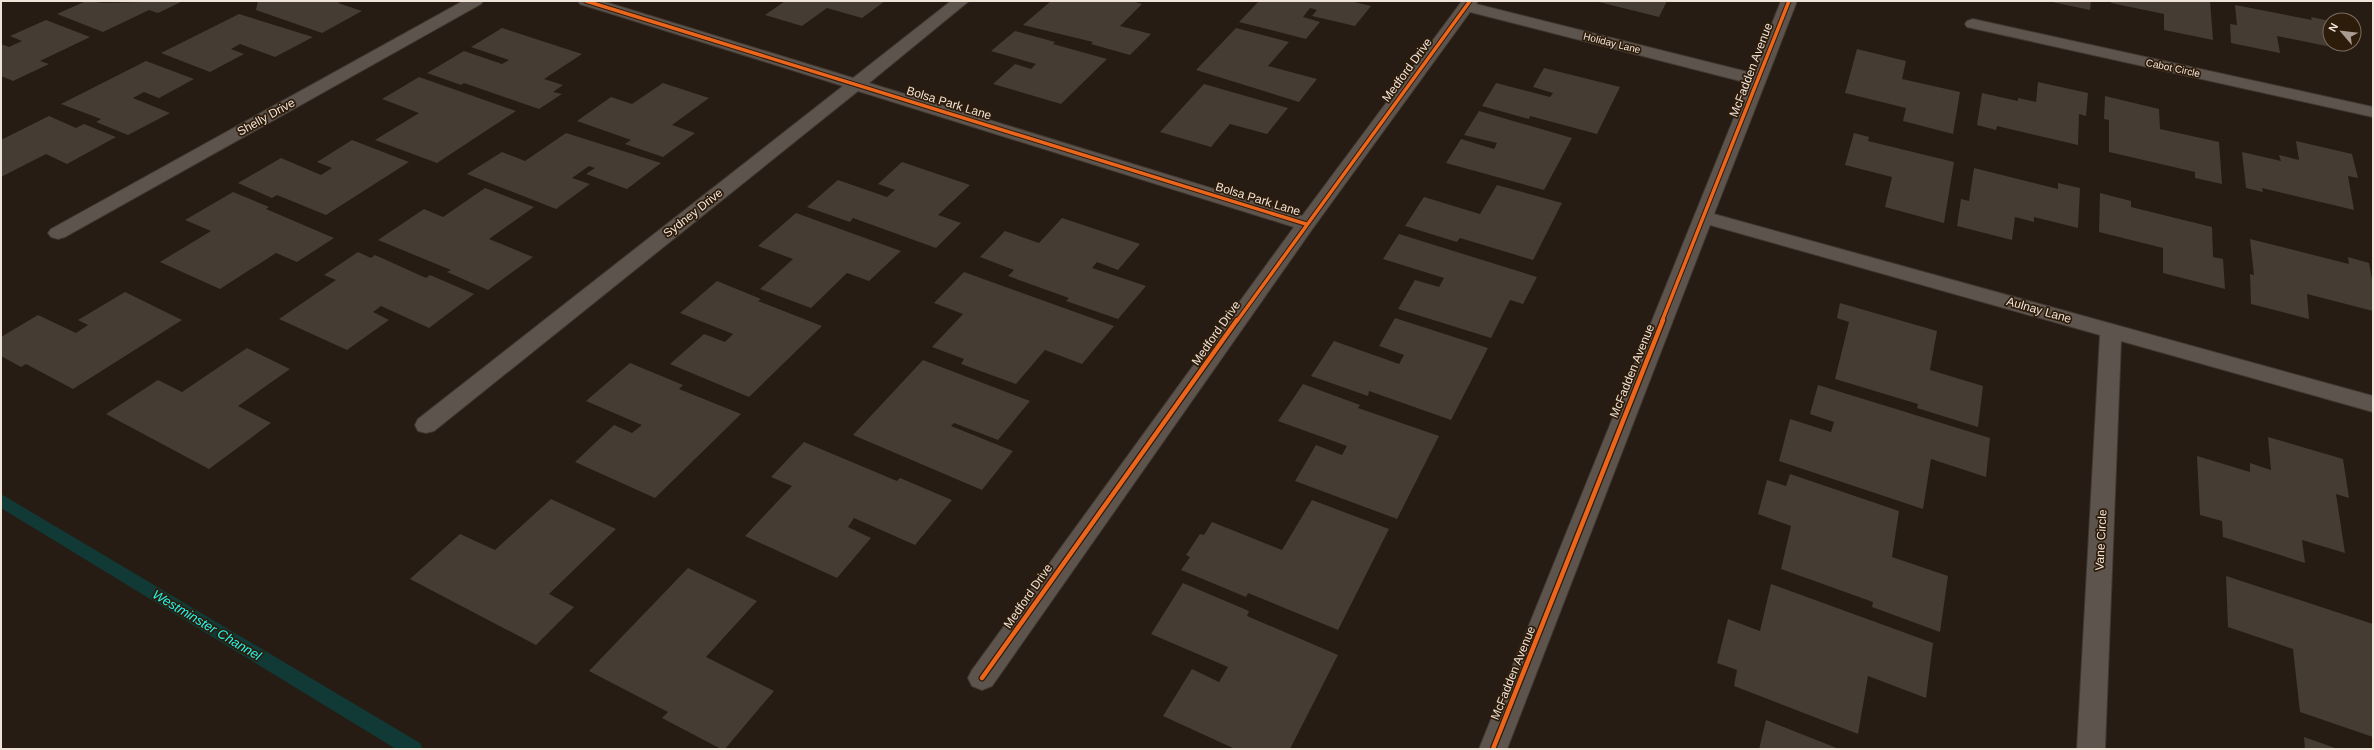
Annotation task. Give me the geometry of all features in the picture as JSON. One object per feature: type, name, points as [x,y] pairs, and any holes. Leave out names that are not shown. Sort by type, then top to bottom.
[{"type":"street","name":"Shelly Drive","points":[[58,233],[475,1]]},
{"type":"street","name":"Bolsa Park Lane","points":[[586,1],[1306,224]]},
{"type":"street","name":"Sydney Drive","points":[[426,424],[961,1]]},
{"type":"street","name":"McFadden Avenue","points":[[1493,749],[1789,1]]},
{"type":"street","name":"Holiday Lane","points":[[1468,4],[1758,80]]},
{"type":"street","name":"Medford Drive","points":[[982,678],[1306,224],[1468,4]]},
{"type":"street","name":"Cabot Circle","points":[[1973,24],[2373,112]]},
{"type":"street","name":"Aulnay Lane","points":[[1704,217],[2373,404]]},
{"type":"street","name":"Vane Circle","points":[[2092,749],[2112,331]]},
{"type":"building","points":[[86,1],[104,3],[183,1],[158,13],[149,10],[103,32],[57,14]]},
{"type":"building","points":[[258,1],[342,1],[338,3],[362,11],[322,33],[256,10]]},
{"type":"building","points":[[785,1],[885,1],[862,18],[827,8],[802,26],[765,15]]},
{"type":"building","points":[[1051,1],[1132,1],[1142,4],[1120,26],[1151,34],[1130,55],[1091,44],[1093,42],[1023,25]]},
{"type":"building","points":[[1259,1],[1350,1],[1371,6],[1355,26],[1312,16],[1317,10],[1310,8],[1303,17],[1320,22],[1306,39],[1239,22]]},
{"type":"building","points":[[1595,1],[1667,1],[1659,17]]},
{"type":"building","points":[[2091,1],[2090,10],[2052,2]]},
{"type":"building","points":[[2112,1],[2210,1],[2213,40],[2164,30],[2164,14],[2111,3]]},
{"type":"building","points":[[2235,5],[2312,20],[2311,17],[2322,19],[2322,45],[2277,36],[2280,53],[2231,43],[2230,24],[2237,25]]},
{"type":"building","points":[[239,14],[313,37],[275,57],[240,44],[231,49],[244,54],[210,72],[161,53]]},
{"type":"building","points":[[46,20],[90,37],[40,61],[49,64],[13,81],[1,76],[1,44],[9,47],[22,41],[10,36]]},
{"type":"building","points":[[502,28],[582,54],[544,79],[563,85],[553,92],[562,94],[539,109],[464,83],[461,85],[427,73],[464,51],[502,64],[509,60],[471,47]]},
{"type":"building","points":[[1236,28],[1289,42],[1268,66],[1317,79],[1299,102],[1196,70]]},
{"type":"building","points":[[1015,31],[1055,42],[1053,44],[1107,59],[1061,104],[993,84],[1015,64],[1031,69],[1036,64],[991,51]]},
{"type":"building","points":[[1857,49],[1906,61],[1902,79],[1960,92],[1953,134],[1903,121],[1906,108],[1845,93]]},
{"type":"building","points":[[146,61],[194,79],[159,98],[144,92],[133,98],[170,113],[128,135],[96,122],[101,119],[61,104]]},
{"type":"building","points":[[1544,68],[1620,87],[1597,134],[1530,116],[1529,119],[1482,106],[1496,83],[1550,97],[1553,93],[1533,87]]},
{"type":"building","points":[[419,77],[516,111],[437,163],[375,140],[419,113],[382,99]]},
{"type":"building","points":[[2038,82],[2088,93],[2086,116],[2079,114],[2078,145],[1997,126],[1996,130],[1977,125],[1982,93],[2018,101],[2018,98],[2036,102]]},
{"type":"building","points":[[663,83],[709,98],[672,125],[695,133],[663,157],[625,144],[631,140],[577,121],[611,97],[632,104]]},
{"type":"building","points":[[1204,84],[1288,108],[1267,134],[1230,124],[1211,147],[1160,132]]},
{"type":"building","points":[[2105,96],[2159,109],[2160,129],[2219,142],[2222,184],[2195,178],[2195,172],[2109,152],[2109,120],[2104,119]]},
{"type":"building","points":[[1479,111],[1572,138],[1544,190],[1446,163],[1461,139],[1494,149],[1497,143],[1464,135]]},
{"type":"building","points":[[49,116],[76,128],[84,124],[116,137],[67,164],[46,154],[1,177],[1,140]]},
{"type":"building","points":[[566,133],[661,163],[627,189],[586,174],[595,168],[589,166],[572,178],[590,184],[556,209],[467,174],[502,152],[525,161]]},
{"type":"building","points":[[1854,133],[1869,137],[1868,141],[1954,162],[1944,223],[1885,207],[1892,177],[1845,165]]},
{"type":"building","points":[[352,140],[409,162],[326,215],[277,195],[272,198],[238,183],[281,158],[321,175],[332,168],[317,162]]},
{"type":"building","points":[[2296,141],[2352,154],[2358,178],[2348,176],[2354,210],[2262,188],[2263,192],[2246,188],[2242,152],[2281,161],[2279,155],[2299,160]]},
{"type":"building","points":[[902,162],[970,185],[938,215],[961,223],[936,248],[853,218],[850,222],[807,207],[838,180],[887,197],[895,190],[878,184]]},
{"type":"building","points":[[1974,168],[2058,189],[2058,183],[2080,188],[2078,228],[2034,217],[2034,222],[2015,217],[2012,240],[1957,226],[1961,199],[1969,201]]},
{"type":"building","points":[[1497,185],[1562,203],[1533,260],[1460,238],[1457,242],[1405,226],[1424,197],[1480,214]]},
{"type":"building","points":[[485,188],[534,207],[489,239],[533,257],[488,290],[447,272],[451,270],[378,240],[424,209],[443,217]]},
{"type":"building","points":[[233,192],[269,207],[266,209],[334,238],[297,262],[276,253],[220,289],[160,262],[211,231],[185,220]]},
{"type":"building","points":[[2100,193],[2131,201],[2131,207],[2212,227],[2213,257],[2223,259],[2225,289],[2163,273],[2163,248],[2099,232]]},
{"type":"building","points":[[796,213],[901,251],[869,281],[847,273],[811,308],[760,289],[793,259],[758,246]]},
{"type":"building","points":[[1062,218],[1140,244],[1118,270],[1097,262],[1092,268],[1146,286],[1118,319],[1066,301],[1069,298],[1008,276],[1014,270],[980,257],[1005,231],[1039,243]]},
{"type":"building","points":[[1399,234],[1537,277],[1523,304],[1510,300],[1491,338],[1398,309],[1415,280],[1439,287],[1444,278],[1383,259]]},
{"type":"building","points":[[2250,239],[2349,264],[2348,257],[2369,263],[2373,285],[2373,311],[2307,294],[2309,319],[2251,304],[2250,274],[2254,275]]},
{"type":"building","points":[[358,252],[371,258],[375,255],[426,278],[430,275],[474,294],[429,328],[381,306],[373,312],[389,320],[347,350],[279,319],[336,280],[324,275]]},
{"type":"building","points":[[964,272],[1114,326],[1082,364],[1045,350],[1016,384],[961,364],[964,359],[932,347],[963,314],[934,303]]},
{"type":"building","points":[[717,281],[761,299],[758,301],[822,326],[749,397],[670,364],[704,334],[725,342],[733,334],[680,313]]},
{"type":"building","points":[[125,292],[182,320],[73,389],[26,364],[21,367],[1,356],[1,337],[38,315],[76,333],[88,325],[78,320]]},
{"type":"building","points":[[1840,303],[1937,331],[1930,370],[1983,386],[1978,427],[1917,408],[1918,404],[1835,379],[1849,322],[1837,318]]},
{"type":"building","points":[[1395,318],[1488,348],[1451,420],[1369,391],[1368,396],[1311,376],[1334,341],[1399,364],[1404,355],[1379,346]]},
{"type":"building","points":[[247,348],[290,369],[238,406],[271,423],[209,469],[106,414],[158,380],[182,392]]},
{"type":"building","points":[[923,360],[1030,401],[998,440],[954,423],[951,426],[1013,451],[982,490],[853,435]]},
{"type":"building","points":[[630,363],[683,385],[679,389],[741,414],[655,498],[575,462],[614,425],[632,433],[642,425],[586,401]]},
{"type":"building","points":[[1303,384],[1360,405],[1358,408],[1439,436],[1397,519],[1295,481],[1316,445],[1342,455],[1347,446],[1278,421]]},
{"type":"building","points":[[1818,385],[1990,438],[1986,477],[1931,459],[1923,509],[1779,461],[1790,419],[1831,432],[1834,422],[1810,414]]},
{"type":"building","points":[[2268,437],[2343,459],[2349,498],[2336,494],[2345,553],[2302,540],[2305,563],[2223,537],[2222,521],[2200,515],[2197,456],[2250,472],[2250,463],[2271,470]]},
{"type":"building","points":[[804,442],[897,481],[900,478],[952,500],[915,545],[854,518],[848,527],[871,538],[837,578],[745,536],[792,486],[771,477]]},
{"type":"building","points":[[1790,474],[1899,511],[1892,557],[1948,576],[1940,632],[1872,607],[1873,602],[1781,569],[1791,526],[1758,514],[1767,480],[1786,486]]},
{"type":"building","points":[[551,499],[616,529],[549,594],[574,607],[536,645],[410,579],[460,534],[495,550]]},
{"type":"building","points":[[1312,500],[1389,529],[1338,630],[1248,593],[1246,597],[1181,570],[1190,557],[1186,555],[1200,534],[1204,535],[1212,522],[1282,550]]},
{"type":"building","points":[[688,568],[757,601],[706,657],[774,691],[725,749],[721,749],[662,718],[668,712],[589,671]]},
{"type":"building","points":[[2226,576],[2373,624],[2373,737],[2300,712],[2293,649],[2228,627]]},
{"type":"building","points":[[1183,583],[1249,611],[1247,616],[1338,655],[1290,749],[1235,749],[1163,716],[1192,669],[1219,682],[1228,667],[1151,634]]},
{"type":"building","points":[[1771,584],[1933,643],[1926,698],[1868,676],[1858,734],[1734,686],[1737,670],[1717,663],[1728,619],[1760,631]]},
{"type":"building","points":[[1766,720],[1839,749],[1759,749]]},
{"type":"building","points":[[2304,737],[2338,749],[2305,749]]},
{"type":"waterway","name":"Westminster Channel","points":[[1,500],[413,749]]},
{"type":"cycle path","points":[[586,1],[1306,224]]},
{"type":"cycle path","points":[[982,678],[1306,224],[1470,1]]},
{"type":"cycle path","points":[[1493,749],[1789,1]]}]
